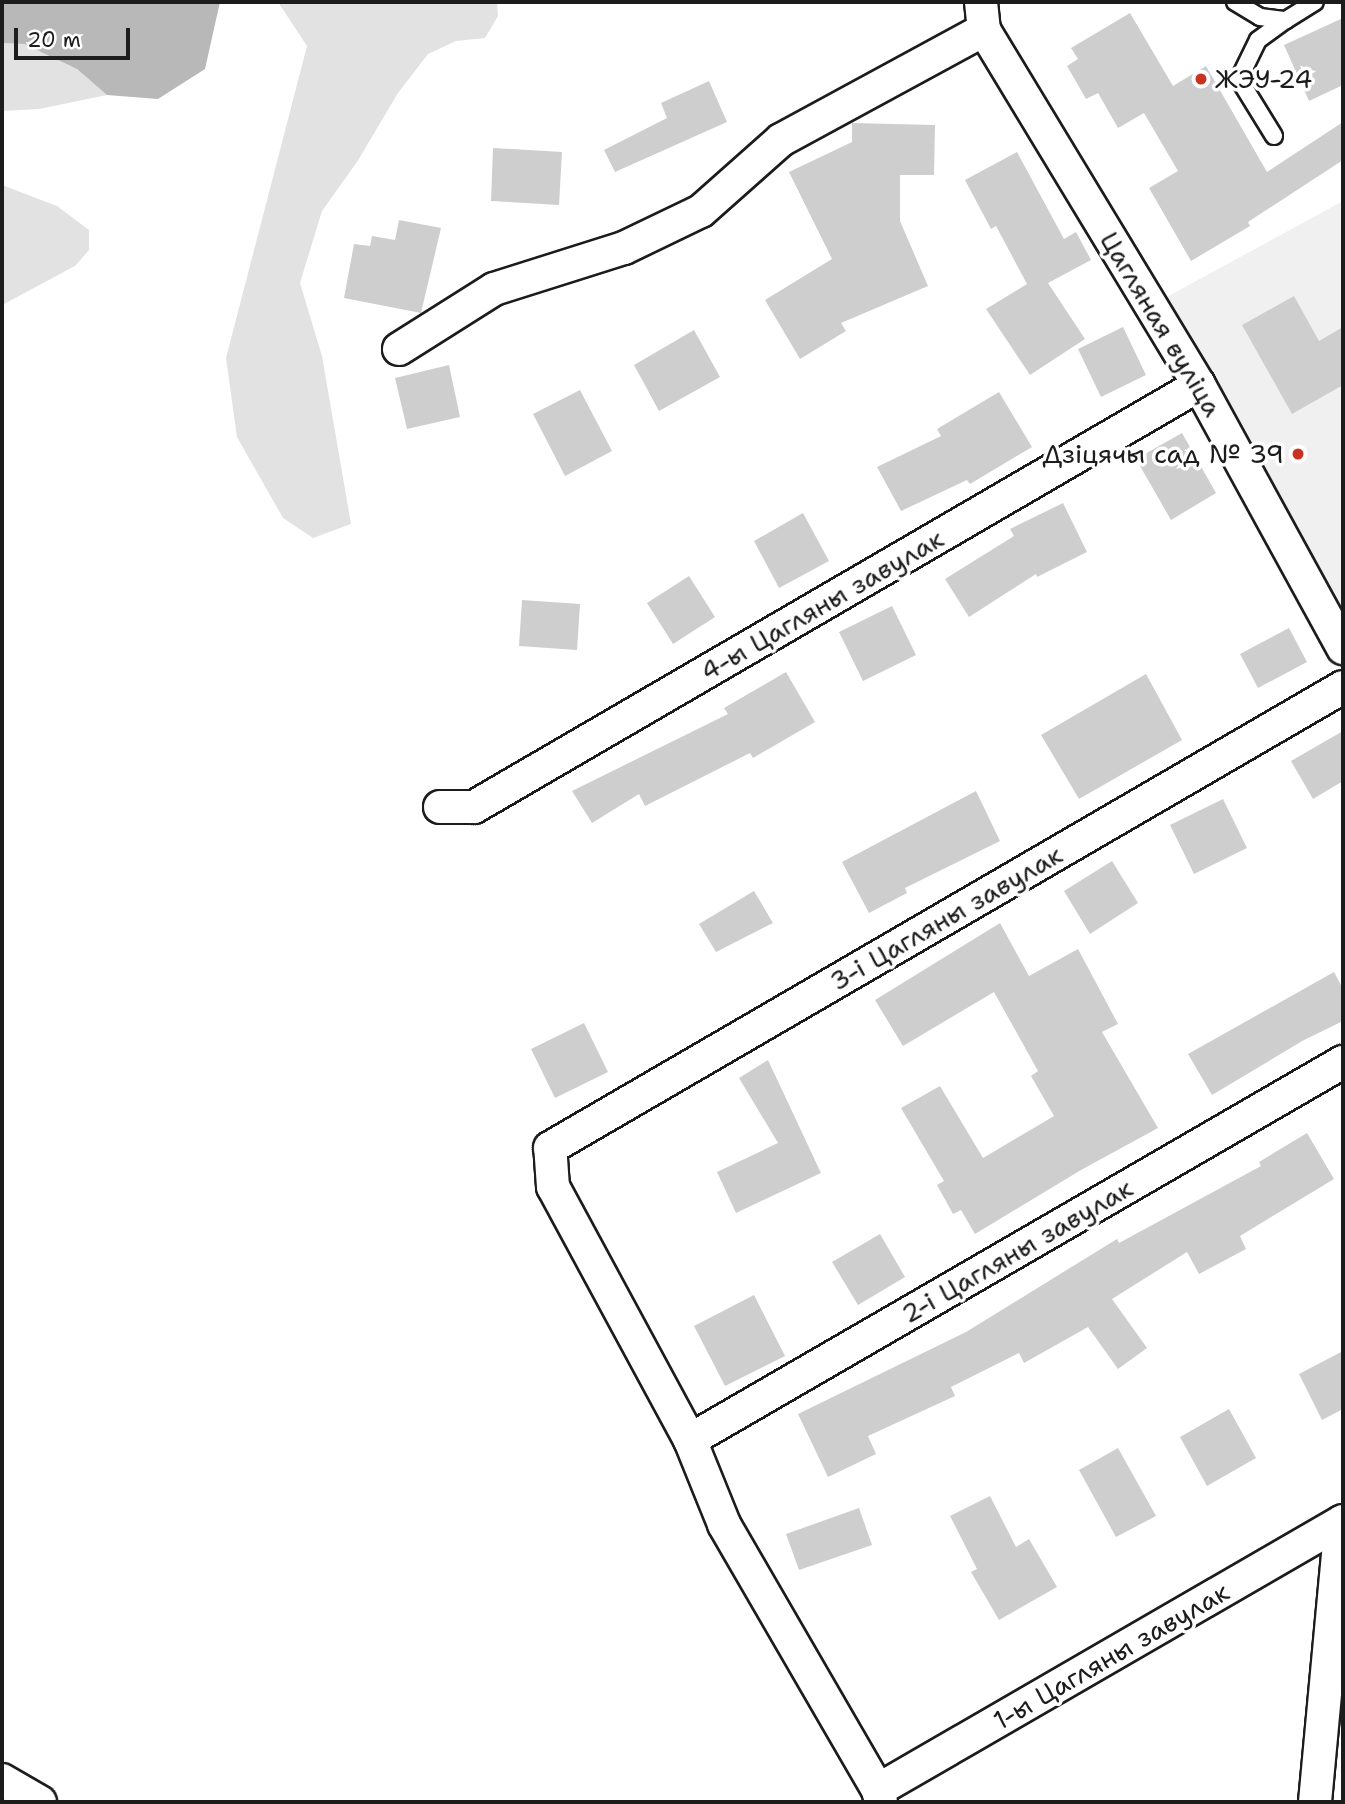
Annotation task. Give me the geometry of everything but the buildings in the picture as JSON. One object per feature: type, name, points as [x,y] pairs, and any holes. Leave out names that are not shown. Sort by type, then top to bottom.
[{"type":"street","points":[[399,349],[494,289],[624,248],[701,211],[781,140],[982,16]]},
{"type":"street","name":"Цагляная вуліца","points":[[982,16],[1199,385],[1343,648]]},
{"type":"street","name":"4-ы Цагляны завулак","points":[[440,807],[474,807],[1199,385]]},
{"type":"street","name":"3-і Цагляны завулак","points":[[690,1440],[553,1187],[550,1148],[1343,687]]},
{"type":"street","name":"2-і Цагляны завулак","points":[[690,1440],[1343,1062]]},
{"type":"street","points":[[690,1440],[724,1524],[880,1796]]},
{"type":"street","points":[[1315,1802],[1342,1522]]},
{"type":"street","name":"1-ы Цагляны завулак","points":[[880,1796],[1342,1522]]},
{"type":"street","points":[[2,1780],[40,1802]]},
{"type":"lane","points":[[1236,2],[1260,18],[1286,20]]},
{"type":"lane","points":[[1275,136],[1239,79],[1258,40],[1315,2]]},
{"type":"shaded area","points":[[2,2],[220,2],[205,69],[158,99],[107,95],[77,69],[24,44],[2,43]]},
{"type":"shaded area","points":[[278,2],[497,2],[498,16],[485,38],[456,41],[428,54],[398,93],[357,162],[322,211],[300,283],[322,356],[351,524],[313,538],[283,518],[237,437],[226,358],[307,46]]},
{"type":"shaded area","points":[[2,43],[24,44],[77,69],[107,95],[39,109],[2,111]]},
{"type":"shaded area","points":[[2,185],[57,206],[89,230],[89,250],[75,266],[4,304]]},
{"type":"shaded area","name":"Дзіцячы сад № 39","points":[[1343,201],[1343,609],[1163,299]]},
{"type":"place","name":"ЖЭУ-24","points":[[1201,79]]},
{"type":"place","name":"Дзіцячы сад № 39","points":[[1298,454]]}]
